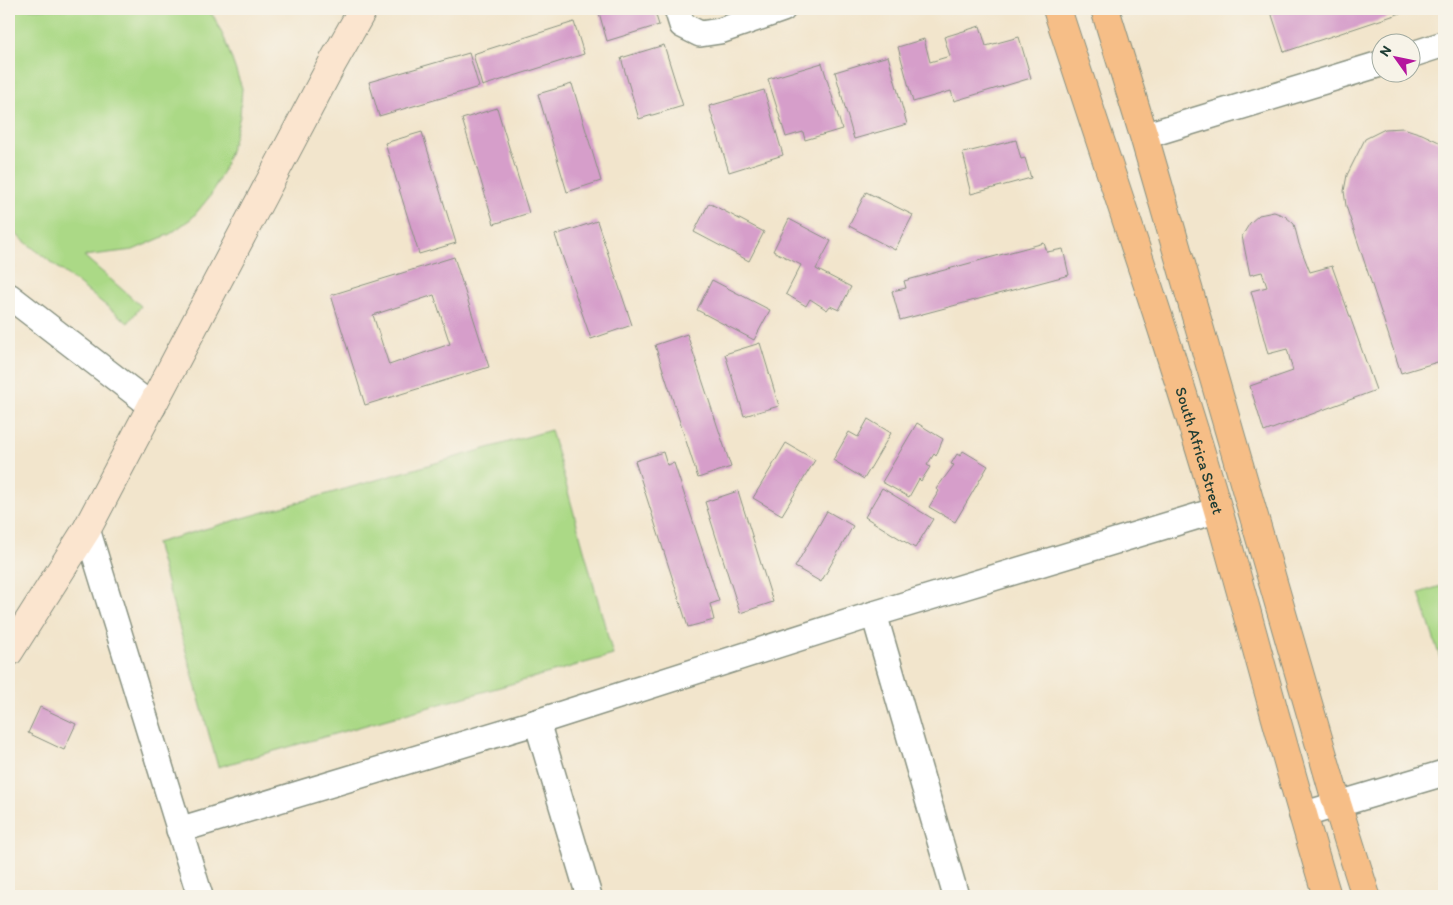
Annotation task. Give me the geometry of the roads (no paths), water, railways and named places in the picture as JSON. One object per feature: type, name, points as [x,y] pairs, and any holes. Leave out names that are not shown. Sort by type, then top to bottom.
[{"type":"main road","name":"South Africa Street","points":[[1057,9],[1218,510],[1302,815],[1327,896]]},
{"type":"main road","name":"South Africa Street","points":[[1105,9],[1144,136],[1337,804],[1366,896]]},
{"type":"street","points":[[9,652],[87,529],[153,408],[333,62],[363,9]]},
{"type":"street","points":[[677,9],[682,25],[700,34],[720,32],[782,9]]},
{"type":"street","points":[[1420,52],[1444,44]]},
{"type":"street","points":[[1144,136],[1370,67]]},
{"type":"street","points":[[9,296],[153,408]]},
{"type":"street","points":[[179,830],[537,722],[874,614],[1218,510]]},
{"type":"street","points":[[87,529],[200,896]]},
{"type":"street","points":[[874,614],[956,896]]},
{"type":"street","points":[[537,722],[589,896]]},
{"type":"street","points":[[1302,815],[1444,774]]}]
